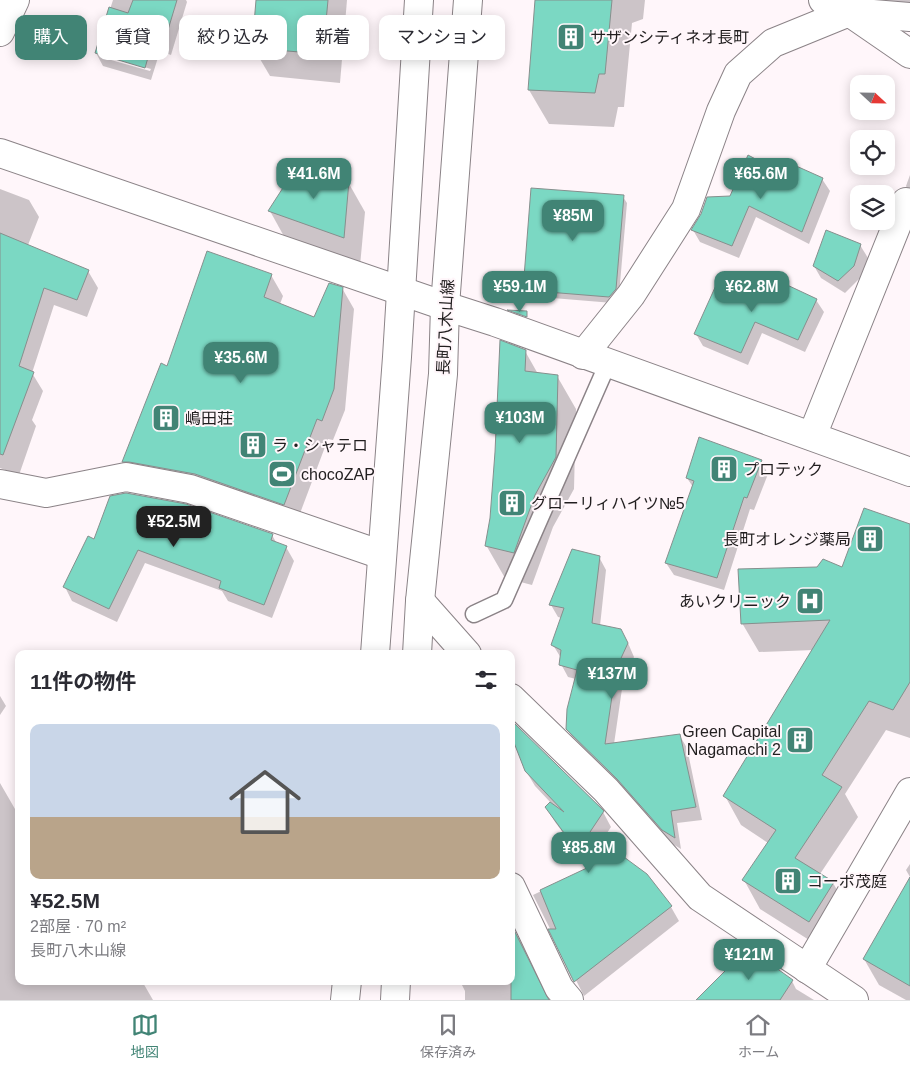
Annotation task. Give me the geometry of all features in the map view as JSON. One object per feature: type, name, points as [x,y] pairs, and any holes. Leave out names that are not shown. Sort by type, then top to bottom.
[{"type":"street","points":[[0,32],[15,0]]},
{"type":"street","points":[[375,650],[401,290],[419,0]]},
{"type":"street","name":"長町八木山線","points":[[417,650],[420,601],[443,374],[445,306],[468,0]]},
{"type":"street","points":[[822,0],[849,12],[910,54]]},
{"type":"street","points":[[583,355],[631,295],[686,209],[722,111],[738,74],[773,43],[849,12],[910,17]]},
{"type":"street","points":[[0,153],[495,322],[910,472]]},
{"type":"street","points":[[812,436],[906,202]]},
{"type":"street","points":[[0,484],[46,492],[126,477],[190,489],[382,555]]},
{"type":"street","points":[[420,601],[463,650]]},
{"type":"street","points":[[515,702],[606,790],[700,897],[854,1000]]},
{"type":"street","points":[[808,969],[910,792]]},
{"type":"street","points":[[515,895],[559,988],[569,1000]]},
{"type":"street","points":[[345,1000],[347,985]]},
{"type":"street","points":[[395,1000],[396,985]]},
{"type":"lane","points":[[474,614],[504,600],[608,363]]},
{"type":"building","points":[[133,0],[177,0],[169,26],[169,15],[107,15],[109,7],[128,13]]},
{"type":"building","points":[[256,0],[328,0],[327,15],[297,15],[297,52],[287,51],[287,15],[255,15]]},
{"type":"building","name":"サザンシティネオ長町","points":[[535,0],[612,0],[605,74],[599,74],[595,93],[528,90]]},
{"type":"building","points":[[118,60],[147,60],[145,68]]},
{"type":"building","points":[[748,155],[780,172],[785,161],[823,178],[802,232],[749,206],[732,246],[691,230],[701,214],[707,197],[730,196]]},
{"type":"building","points":[[299,163],[349,181],[344,238],[268,211]]},
{"type":"building","points":[[531,188],[624,195],[616,289],[609,297],[523,290]]},
{"type":"building","points":[[826,230],[861,244],[854,266],[838,281],[813,266]]},
{"type":"building","points":[[0,233],[89,270],[77,300],[44,288],[19,366],[34,372],[3,455],[0,454]]},
{"type":"building","points":[[207,251],[272,274],[264,297],[314,317],[329,283],[343,287],[334,389],[322,421],[317,419],[284,505],[195,474],[122,462],[161,363],[167,366]]},
{"type":"building","points":[[722,272],[779,298],[785,284],[817,299],[798,340],[755,322],[741,353],[694,334]]},
{"type":"building","points":[[507,310],[527,311],[527,317]]},
{"type":"building","points":[[500,340],[526,350],[525,371],[558,375],[556,457],[535,495],[514,553],[485,546],[490,518],[495,452]]},
{"type":"building","points":[[699,437],[762,460],[747,498],[744,497],[717,578],[665,563],[694,481],[686,478]]},
{"type":"building","points":[[126,493],[186,504],[273,534],[271,540],[287,546],[264,605],[219,588],[221,581],[138,550],[109,609],[63,587],[88,536],[94,539],[110,496]]},
{"type":"building","points":[[864,508],[910,524],[910,682],[893,710],[869,701],[822,775],[842,787],[795,858],[834,882],[809,922],[742,880],[776,830],[723,796],[830,620],[741,624],[738,569],[817,567],[823,559],[842,567]]},
{"type":"building","points":[[572,549],[600,556],[592,623],[621,629],[628,643],[616,669],[605,744],[680,734],[696,807],[671,811],[675,838],[662,830],[617,779],[566,729],[567,709],[577,670],[559,665],[561,650],[551,645],[564,608],[549,605]]},
{"type":"building","points":[[515,724],[604,811],[590,832],[647,874],[672,906],[574,982],[548,929],[556,929],[540,890],[589,867],[545,807],[550,802],[564,812],[525,771],[515,745]]},
{"type":"building","points":[[910,877],[910,986],[863,959]]},
{"type":"building","points":[[515,932],[549,1000],[511,1000],[511,985],[515,985]]},
{"type":"building","points":[[748,948],[793,980],[780,1000],[696,1000]]},
{"type":"place","name":"サザンシティネオ長町","points":[[571,37]]},
{"type":"place","name":"嶋田荘","points":[[166,418]]},
{"type":"place","name":"ラ・シャテロ","points":[[253,445]]},
{"type":"place","name":"プロテック","points":[[724,469]]},
{"type":"place","name":"chocoZAP","points":[[282,474]]},
{"type":"place","name":"グローリィハイツ№5","points":[[512,503]]},
{"type":"place","name":"長町オレンジ薬局","points":[[870,539]]},
{"type":"place","name":"あいクリニック","points":[[810,601]]},
{"type":"place","name":"Green Capital Nagamachi 2","points":[[800,740]]},
{"type":"place","name":"コーポ茂庭","points":[[788,881]]}]
